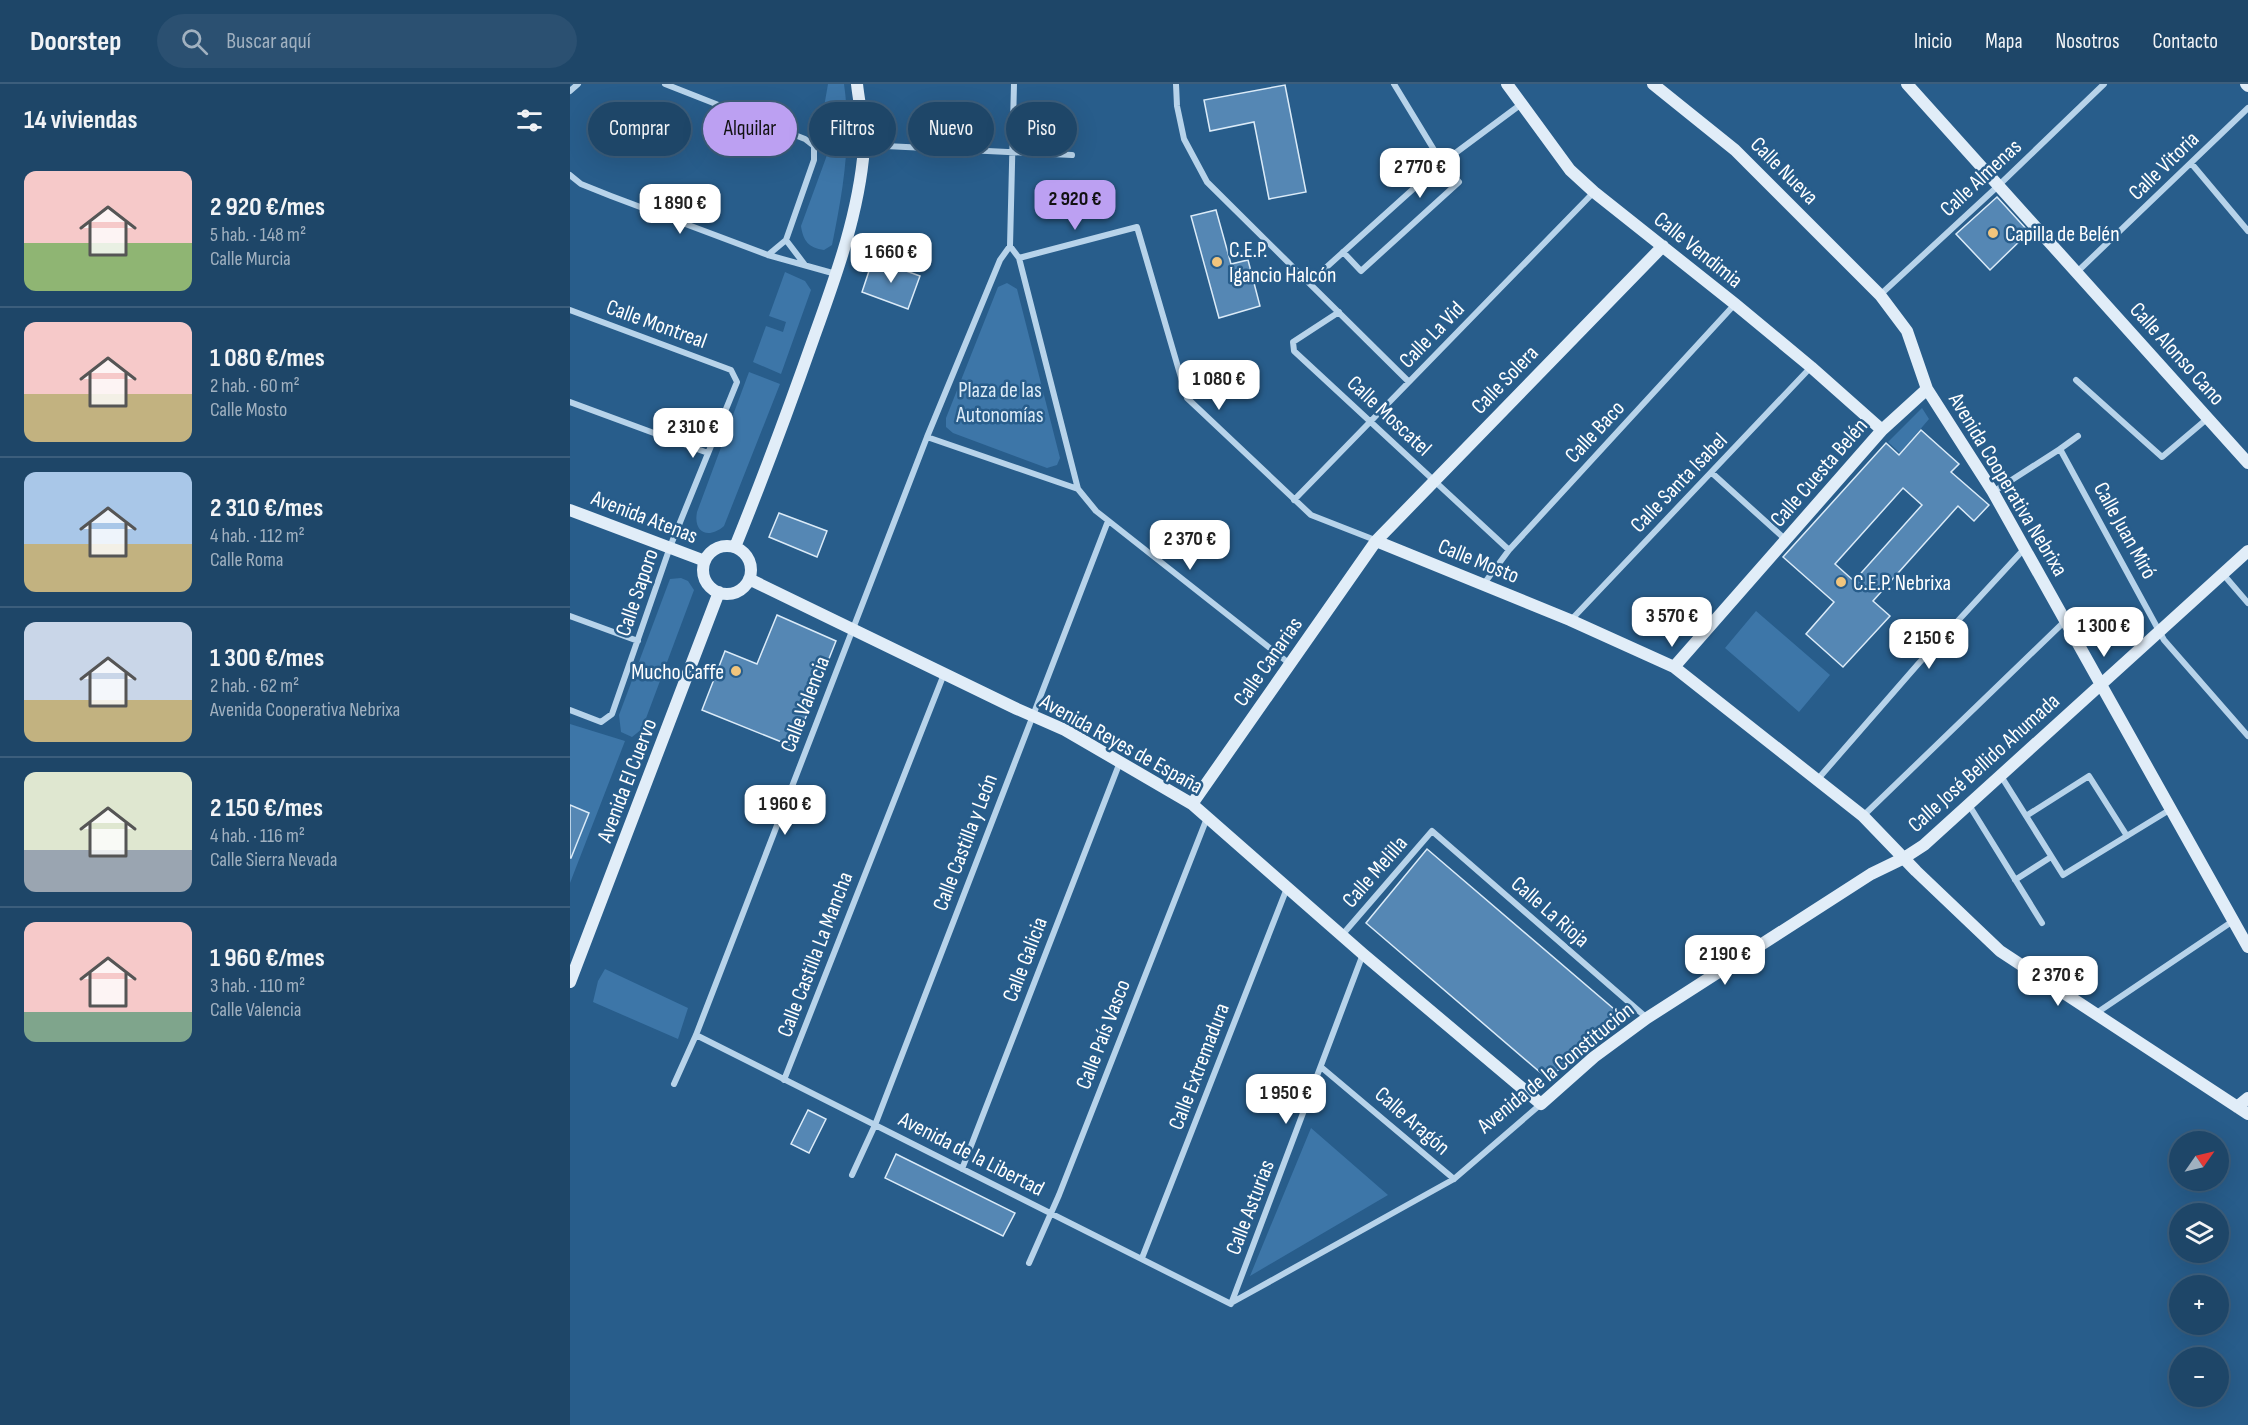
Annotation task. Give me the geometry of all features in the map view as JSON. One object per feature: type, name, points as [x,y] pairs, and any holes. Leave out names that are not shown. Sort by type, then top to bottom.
[{"type":"street","points":[[570,92],[578,84]]},
{"type":"street","points":[[666,84],[805,139],[814,146],[814,160],[786,240],[768,255]]},
{"type":"street","points":[[857,84],[859,102]]},
{"type":"street","points":[[1013,102],[1014,84]]},
{"type":"street","points":[[1176,84],[1177,106],[1184,139],[1207,182],[1409,382]]},
{"type":"street","points":[[1343,252],[1361,271],[1459,182],[1442,163],[1394,84]]},
{"type":"street","name":"Calle Vendimia","points":[[1506,84],[1570,170],[1594,192],[1735,304],[1882,430]]},
{"type":"street","name":"Calle Nueva","points":[[1653,84],[1735,150],[1880,295]]},
{"type":"street","name":"Calle Alonso Cano","points":[[1907,84],[2248,463]]},
{"type":"street","name":"Calle Almenas","points":[[1880,295],[2104,84]]},
{"type":"street","points":[[1310,282],[1442,163],[1520,105]]},
{"type":"street","name":"Calle Vitoria","points":[[2076,273],[2248,108]]},
{"type":"street","points":[[896,147],[1006,153]]},
{"type":"street","points":[[735,547],[762,482],[836,274],[857,201],[863,156]]},
{"type":"street","points":[[1012,156],[1010,246],[1000,260],[927,437],[1078,489]]},
{"type":"street","points":[[2191,163],[2248,231]]},
{"type":"street","points":[[570,175],[581,184],[768,255],[836,274]]},
{"type":"street","name":"Calle La Vid","points":[[1294,500],[1594,192]]},
{"type":"street","name":"Calle Mosto","points":[[1019,258],[1137,227],[1187,398],[1311,515],[1570,620],[1674,667],[1863,816],[2000,951],[2243,1111]]},
{"type":"street","points":[[786,240],[805,265]]},
{"type":"street","points":[[1010,246],[1019,258],[1078,489],[1096,511],[1108,521],[1291,665]]},
{"type":"street","name":"Calle Solera","points":[[1376,541],[1663,246]]},
{"type":"street","points":[[1880,295],[1907,331],[1927,389]]},
{"type":"street","name":"Calle Baco","points":[[1483,585],[1509,550],[1735,304]]},
{"type":"street","name":"Calle Montreal","points":[[570,310],[731,370]]},
{"type":"street","name":"Calle Moscatel","points":[[1339,312],[1293,342],[1294,351],[1509,550]]},
{"type":"street","name":"Calle Santa Isabel","points":[[1570,620],[1712,473],[1810,367]]},
{"type":"street","name":"Calle Saporo","points":[[570,710],[601,722],[612,714],[670,547],[737,382],[731,370]]},
{"type":"street","points":[[2076,380],[2162,458],[2208,418]]},
{"type":"street","name":"Calle Cuesta Belén","points":[[1674,667],[1882,430],[1927,389]]},
{"type":"street","name":"Avenida Cooperativa Nebrixa","points":[[1927,389],[1994,492],[2248,947]]},
{"type":"street","points":[[570,402],[708,453]]},
{"type":"street","points":[[1994,492],[2078,436]]},
{"type":"street","name":"Calle Valencia","points":[[674,1084],[696,1035],[927,437]]},
{"type":"street","name":"Calle Juan Miró","points":[[2060,449],[2164,640],[2248,736]]},
{"type":"street","points":[[1712,473],[1786,540]]},
{"type":"street","name":"Avenida Atenas","points":[[570,510],[705,561]]},
{"type":"street","name":"Calle Castilla y León","points":[[852,1175],[875,1125],[1108,521]]},
{"type":"street","name":"Calle Canarias","points":[[1192,804],[1376,541]]},
{"type":"street","points":[[728,546],[735,547],[747,556],[751,571],[750,579],[740,590],[726,594],[712,589],[704,576],[705,561],[714,550],[728,546]]},
{"type":"street","points":[[1818,779],[1919,663],[2025,548]]},
{"type":"street","name":"Calle José Bellido Ahumada","points":[[1904,858],[1924,845],[1969,805],[2248,551]]},
{"type":"street","points":[[2223,574],[2248,603]]},
{"type":"street","name":"Avenida Reyes de España","points":[[750,579],[1065,730],[1192,804],[1363,954],[1541,1104]]},
{"type":"street","name":"Avenida El Cuervo","points":[[570,982],[719,592]]},
{"type":"street","points":[[570,616],[638,642]]},
{"type":"street","points":[[1863,816],[2066,621]]},
{"type":"street","name":"Calle Castilla La Mancha","points":[[784,1080],[944,673]]},
{"type":"street","name":"Calle Galicia","points":[[963,1169],[1120,762]]},
{"type":"street","points":[[2001,776],[2063,875],[2171,809]]},
{"type":"street","points":[[2026,816],[2089,776],[2127,836]]},
{"type":"street","points":[[1969,805],[2042,923]]},
{"type":"street","name":"Calle País Vasco","points":[[1029,1263],[1051,1213],[1207,817]]},
{"type":"street","name":"Calle Melilla","points":[[1342,934],[1432,831]]},
{"type":"street","name":"Calle La Rioja","points":[[1432,831],[1647,1018]]},
{"type":"street","points":[[2015,880],[2051,857]]},
{"type":"street","name":"Avenida de la Constitución","points":[[1231,1304],[1454,1179],[1594,1057],[1647,1018],[1871,874],[1904,858]]},
{"type":"street","name":"Calle Extremadura","points":[[1142,1258],[1288,887]]},
{"type":"street","points":[[2095,1014],[2234,921]]},
{"type":"street","name":"Calle Asturias","points":[[1231,1304],[1363,954]]},
{"type":"street","name":"Avenida de la Libertad","points":[[696,1035],[1231,1304]]},
{"type":"street","name":"Calle Aragón","points":[[1321,1067],[1454,1179]]},
{"type":"street","points":[[2243,1111],[2248,1098]]},
{"type":"green space","points":[[828,84],[844,84],[846,102],[825,102]]},
{"type":"green space","points":[[827,156],[846,156],[832,245],[824,250],[814,248],[803,236],[801,226]]},
{"type":"green space","points":[[785,272],[805,281],[811,290],[781,374],[753,362],[766,326],[783,332],[786,322],[769,316]]},
{"type":"green space","name":"Plaza de las Autonomías","points":[[1007,283],[1017,289],[1060,458],[1057,465],[1047,468],[953,433],[946,427],[946,418],[998,287]]},
{"type":"green space","points":[[749,372],[780,384],[724,526],[712,533],[703,532],[697,525],[697,512]]},
{"type":"green space","points":[[1922,408],[1929,419],[1900,453],[1888,442]]},
{"type":"green space","points":[[681,578],[688,581],[694,590],[642,729],[632,737],[621,732],[619,715],[670,579]]},
{"type":"green space","points":[[1756,611],[1830,675],[1799,712],[1725,648]]},
{"type":"green space","points":[[570,724],[625,741],[570,883]]},
{"type":"green space","points":[[605,969],[688,1008],[678,1039],[593,1002],[598,981]]},
{"type":"green space","points":[[1311,1128],[1388,1195],[1250,1276]]},
{"type":"building","points":[[1285,85],[1306,192],[1269,199],[1254,122],[1210,131],[1204,100]]},
{"type":"building","name":"Capilla de Belén","points":[[1997,197],[2029,232],[1990,270],[1956,234]]},
{"type":"building","name":"C.E.P. Igancio Halcón","points":[[1216,210],[1231,264],[1248,260],[1260,306],[1219,318],[1191,216]]},
{"type":"building","points":[[873,259],[920,276],[908,309],[862,292]]},
{"type":"building","points":[[1921,430],[1959,464],[1951,472],[1989,505],[1974,521],[1958,506],[1873,601],[1890,616],[1843,667],[1806,634],[1834,602],[1783,557],[1886,443],[1899,455]],"holes":[[[1903,488],[1922,505],[1854,581],[1835,564]]]},
{"type":"building","points":[[779,513],[827,531],[817,557],[769,537]]},
{"type":"building","points":[[777,615],[836,641],[794,747],[702,710],[725,651],[757,664]]},
{"type":"building","points":[[570,805],[589,813],[571,858],[570,858]]},
{"type":"building","points":[[1427,849],[1621,1015],[1548,1079],[1366,923]]},
{"type":"building","points":[[808,1110],[826,1119],[809,1153],[791,1144]]},
{"type":"building","points":[[896,1154],[1015,1213],[1003,1236],[885,1178]]},
{"type":"place","name":"Capilla de Belén","points":[[1993,233]]},
{"type":"place","name":"C.E.P. Igancio Halcón","points":[[1217,262]]},
{"type":"place","name":"C.E.P. Nebrixa","points":[[1841,582]]},
{"type":"place","name":"Mucho Caffe","points":[[736,671]]}]
